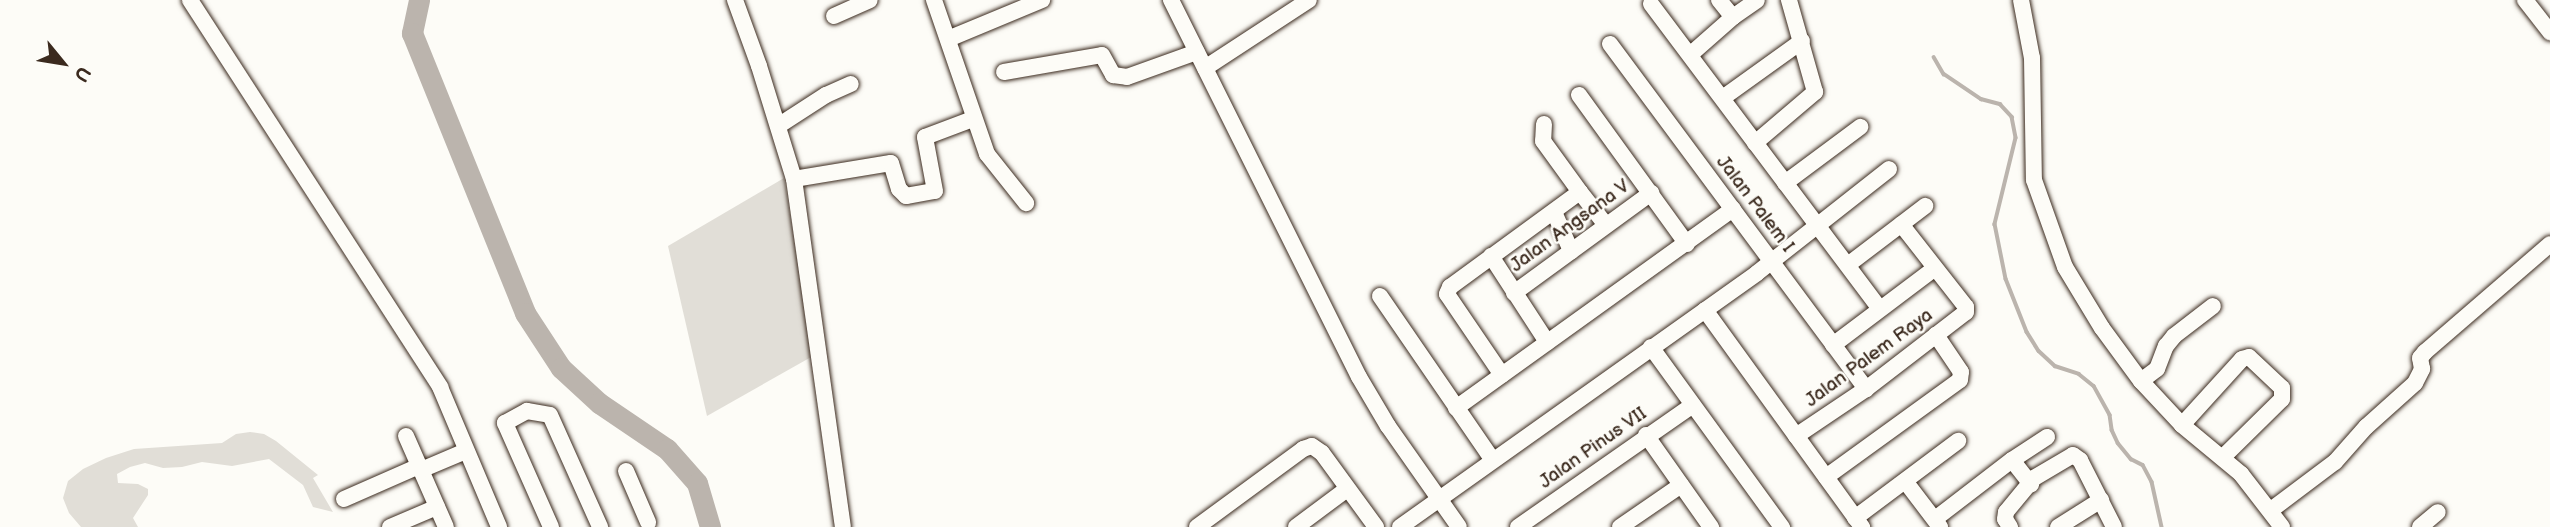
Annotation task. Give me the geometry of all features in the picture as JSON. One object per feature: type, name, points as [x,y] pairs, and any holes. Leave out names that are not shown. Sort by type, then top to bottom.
[{"type":"street","points":[[191,0],[440,387],[499,527]]},
{"type":"street","points":[[735,0],[794,179],[843,527]]},
{"type":"street","points":[[834,16],[870,0]]},
{"type":"street","points":[[934,0],[987,153],[1026,203]]},
{"type":"street","points":[[948,39],[1042,0]]},
{"type":"street","points":[[1171,0],[1359,377],[1459,527]]},
{"type":"street","points":[[1205,68],[1309,0]]},
{"type":"street","points":[[1719,0],[1733,17]]},
{"type":"street","points":[[1691,54],[1733,17],[1758,0]]},
{"type":"street","points":[[1755,143],[1814,94],[1789,0]]},
{"type":"street","points":[[2021,0],[2032,58],[2032,171],[2037,193],[2065,267],[2102,328],[2141,382],[2182,425],[2223,457],[2283,527]]},
{"type":"street","points":[[2525,0],[2550,32]]},
{"type":"street","points":[[1651,4],[1724,97],[1755,143],[1849,264],[1880,309]]},
{"type":"street","points":[[1724,97],[1802,41]]},
{"type":"street","name":"Jalan Palem I","points":[[1610,44],[1866,389]]},
{"type":"street","points":[[1004,72],[1102,55],[1113,75],[1127,77],[1197,52]]},
{"type":"street","points":[[778,126],[826,95],[851,84]]},
{"type":"street","points":[[1579,95],[1687,244]]},
{"type":"street","points":[[794,179],[891,163],[899,189],[906,196],[916,197],[935,191],[925,137],[973,119]]},
{"type":"street","points":[[1544,124],[1543,141],[1606,225]]},
{"type":"street","points":[[1785,183],[1860,127]]},
{"type":"street","points":[[1399,527],[1772,261],[1889,169]]},
{"type":"street","points":[[1502,375],[1447,294],[1450,287],[1490,256],[1580,192]]},
{"type":"street","name":"Jalan Angsana V","points":[[1514,293],[1651,193]]},
{"type":"street","points":[[1849,264],[1925,206]]},
{"type":"street","points":[[1456,408],[1733,209]]},
{"type":"street","points":[[1554,212],[1571,251]]},
{"type":"street","points":[[1833,345],[1934,269],[1901,224]]},
{"type":"street","points":[[2271,510],[2335,462],[2366,427],[2418,380],[2422,369],[2420,358],[2425,352],[2550,244]]},
{"type":"street","points":[[1490,256],[1548,342]]},
{"type":"street","name":"Jalan Palem Raya","points":[[1796,436],[1866,389],[1966,312],[1966,307],[1934,269]]},
{"type":"street","points":[[1380,296],[1492,459]]},
{"type":"street","points":[[2141,382],[2157,369],[2166,345],[2174,336],[2213,306]]},
{"type":"street","points":[[1704,310],[1858,523],[1905,481],[1958,441]]},
{"type":"street","points":[[1826,477],[1960,380],[1961,372],[1936,335]]},
{"type":"street","points":[[1651,347],[1782,527]]},
{"type":"street","points":[[2182,425],[2242,359],[2249,357],[2282,388],[2282,399],[2223,457]]},
{"type":"street","name":"Jalan Pinus VII","points":[[1518,527],[1539,521],[1646,435],[1693,405]]},
{"type":"street","points":[[551,527],[505,423],[527,411],[550,415],[600,527]]},
{"type":"street","points":[[1646,435],[1711,527]]},
{"type":"street","points":[[406,436],[446,527]]},
{"type":"street","points":[[1905,481],[1937,523],[2012,460],[2047,438]]},
{"type":"street","points":[[1197,527],[1307,446],[1319,449],[1376,527]]},
{"type":"street","points":[[344,499],[466,451]]},
{"type":"street","points":[[2010,527],[2004,515],[2031,484],[2039,475],[2074,454],[2080,460],[2114,527]]},
{"type":"street","points":[[2012,460],[2031,484]]},
{"type":"street","points":[[626,471],[648,523]]},
{"type":"street","points":[[1620,527],[1681,485]]},
{"type":"street","points":[[1296,527],[1347,489]]},
{"type":"street","points":[[2058,527],[2101,500]]},
{"type":"street","points":[[390,527],[437,507]]},
{"type":"street","points":[[2420,527],[2438,512]]},
{"type":"shaded area","points":[[784,178],[813,356],[707,416],[668,246]]},
{"type":"shaded area","points":[[236,434],[264,434],[276,441],[318,475],[313,478],[333,512],[313,507],[303,485],[269,459],[232,466],[202,462],[182,467],[163,468],[145,463],[130,467],[117,474],[118,483],[138,484],[148,489],[148,495],[133,518],[138,527],[81,527],[69,513],[63,498],[68,481],[83,469],[106,458],[134,449],[222,443]]},
{"type":"waterway","points":[[419,0],[412,33],[525,313],[561,368],[599,403],[667,449],[697,483],[710,527]]},
{"type":"waterway","points":[[1934,57],[1944,74],[1981,99],[2000,104],[2012,117],[2016,138],[1995,224],[2006,279],[2027,332],[2039,351],[2055,366],[2079,374],[2094,386],[2110,415],[2112,430],[2118,443],[2131,459],[2143,465],[2152,482],[2162,527]]}]
